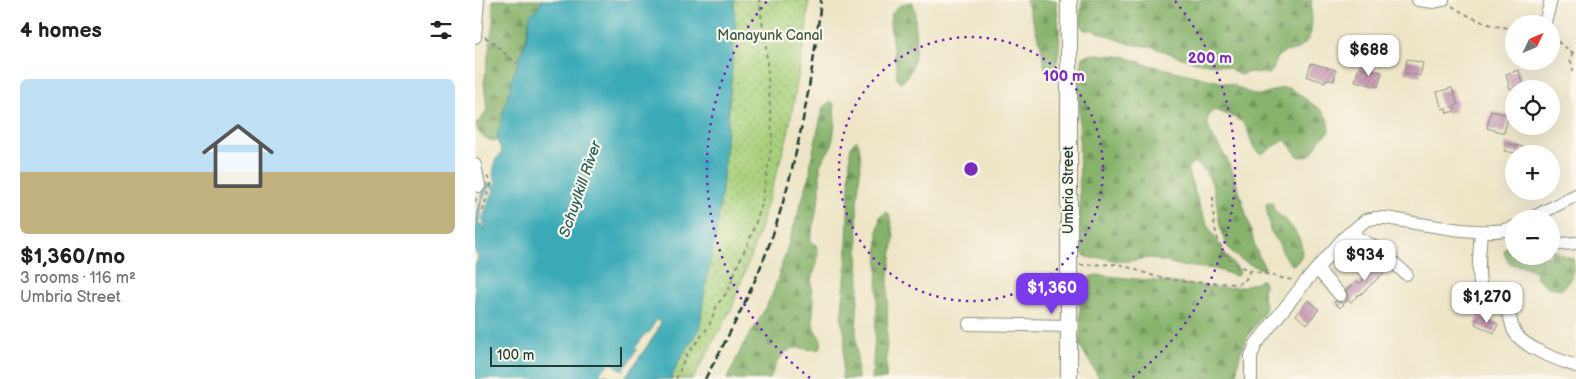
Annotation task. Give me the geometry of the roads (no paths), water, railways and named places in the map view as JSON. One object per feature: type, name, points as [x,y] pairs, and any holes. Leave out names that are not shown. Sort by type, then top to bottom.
[{"type":"main road","name":"Umbria Street","points":[[1069,0],[1069,379]]},
{"type":"street","points":[[475,36],[478,0]]},
{"type":"street","points":[[1418,0],[1445,2]]},
{"type":"street","points":[[1547,15],[1551,0]]},
{"type":"street","points":[[475,166],[479,186]]},
{"type":"street","points":[[1551,210],[1576,195]]},
{"type":"street","points":[[1251,379],[1251,356],[1256,344],[1306,280],[1348,234],[1366,220],[1380,218],[1481,232],[1496,232],[1505,230]]},
{"type":"street","points":[[1481,232],[1480,283],[1483,294],[1507,312],[1514,331],[1521,340],[1547,354],[1576,366]]},
{"type":"street","points":[[1348,234],[1374,246],[1406,274]]},
{"type":"street","points":[[1560,244],[1576,243]]},
{"type":"street","points":[[1317,269],[1340,294]]},
{"type":"street","points":[[969,324],[1068,326]]},
{"type":"water","name":"Schuylkill River","points":[[542,0],[734,0],[735,31],[722,191],[715,240],[699,331],[681,357],[671,379],[624,379],[655,335],[661,322],[656,320],[649,333],[647,332],[635,348],[637,350],[623,370],[611,363],[600,372],[601,375],[607,375],[614,379],[475,379],[475,266],[478,258],[477,253],[475,253],[475,235],[477,218],[480,201],[487,183],[495,185],[496,183],[493,176],[495,160],[502,152],[497,141],[499,129],[514,73],[526,41],[530,15]],"holes":[[[489,186],[494,189],[482,219],[486,225],[485,230],[483,223],[478,226],[481,204]]]},
{"type":"railway","points":[[705,379],[752,288],[776,226],[794,163],[801,130],[813,64],[821,0]]},
{"type":"park label","name":"Manayunk Canal","points":[[770,35]]}]
